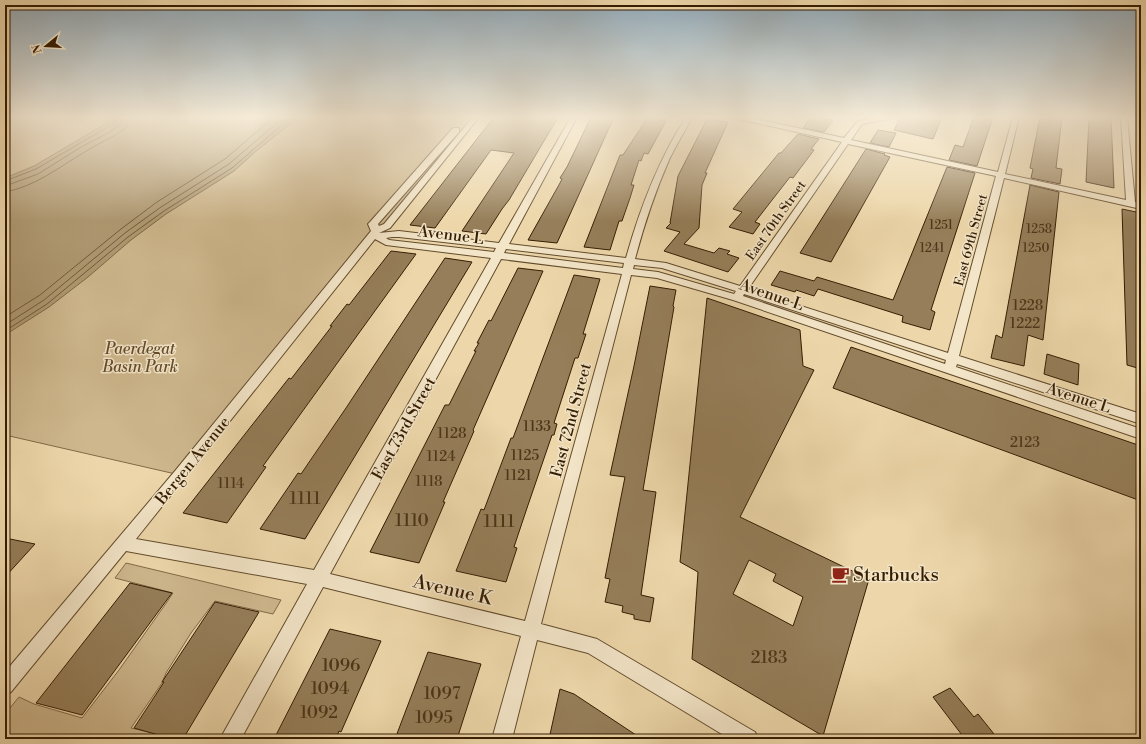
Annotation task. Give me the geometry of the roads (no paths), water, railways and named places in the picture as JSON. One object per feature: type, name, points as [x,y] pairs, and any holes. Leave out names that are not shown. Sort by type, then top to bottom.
[{"type":"street","name":"Bergen Avenue","points":[[376,235],[373,224],[436,152]]},
{"type":"street","name":"Bergen Avenue","points":[[5,686],[124,544],[376,235],[387,226],[448,152]]},
{"type":"street","name":"East 73rd Street","points":[[230,739],[555,152]]},
{"type":"street","name":"East 72nd Street","points":[[502,739],[637,235],[658,175],[669,152]]},
{"type":"street","name":"East 70th Street","points":[[739,294],[839,152]]},
{"type":"street","points":[[895,152],[1141,206]]},
{"type":"street","name":"East 69th Street","points":[[950,371],[1006,152]]},
{"type":"street","points":[[1127,152],[1131,204]]},
{"type":"street","name":"Avenue L","points":[[376,235],[386,242],[500,251],[629,266],[658,276],[739,294],[953,357],[1141,419]]},
{"type":"street","name":"Avenue L","points":[[739,294],[950,371],[1141,434]]},
{"type":"street","name":"Avenue K","points":[[124,544],[320,578],[591,645],[748,739]]},
{"type":"water","points":[[58,152],[255,152],[234,171],[166,214],[131,240],[88,277],[49,307],[5,335],[5,178],[34,166]]},
{"type":"place","name":"Starbucks","points":[[840,574]]},
{"type":"park label","name":"Paerdegat Basin Park","points":[[140,357]]}]
